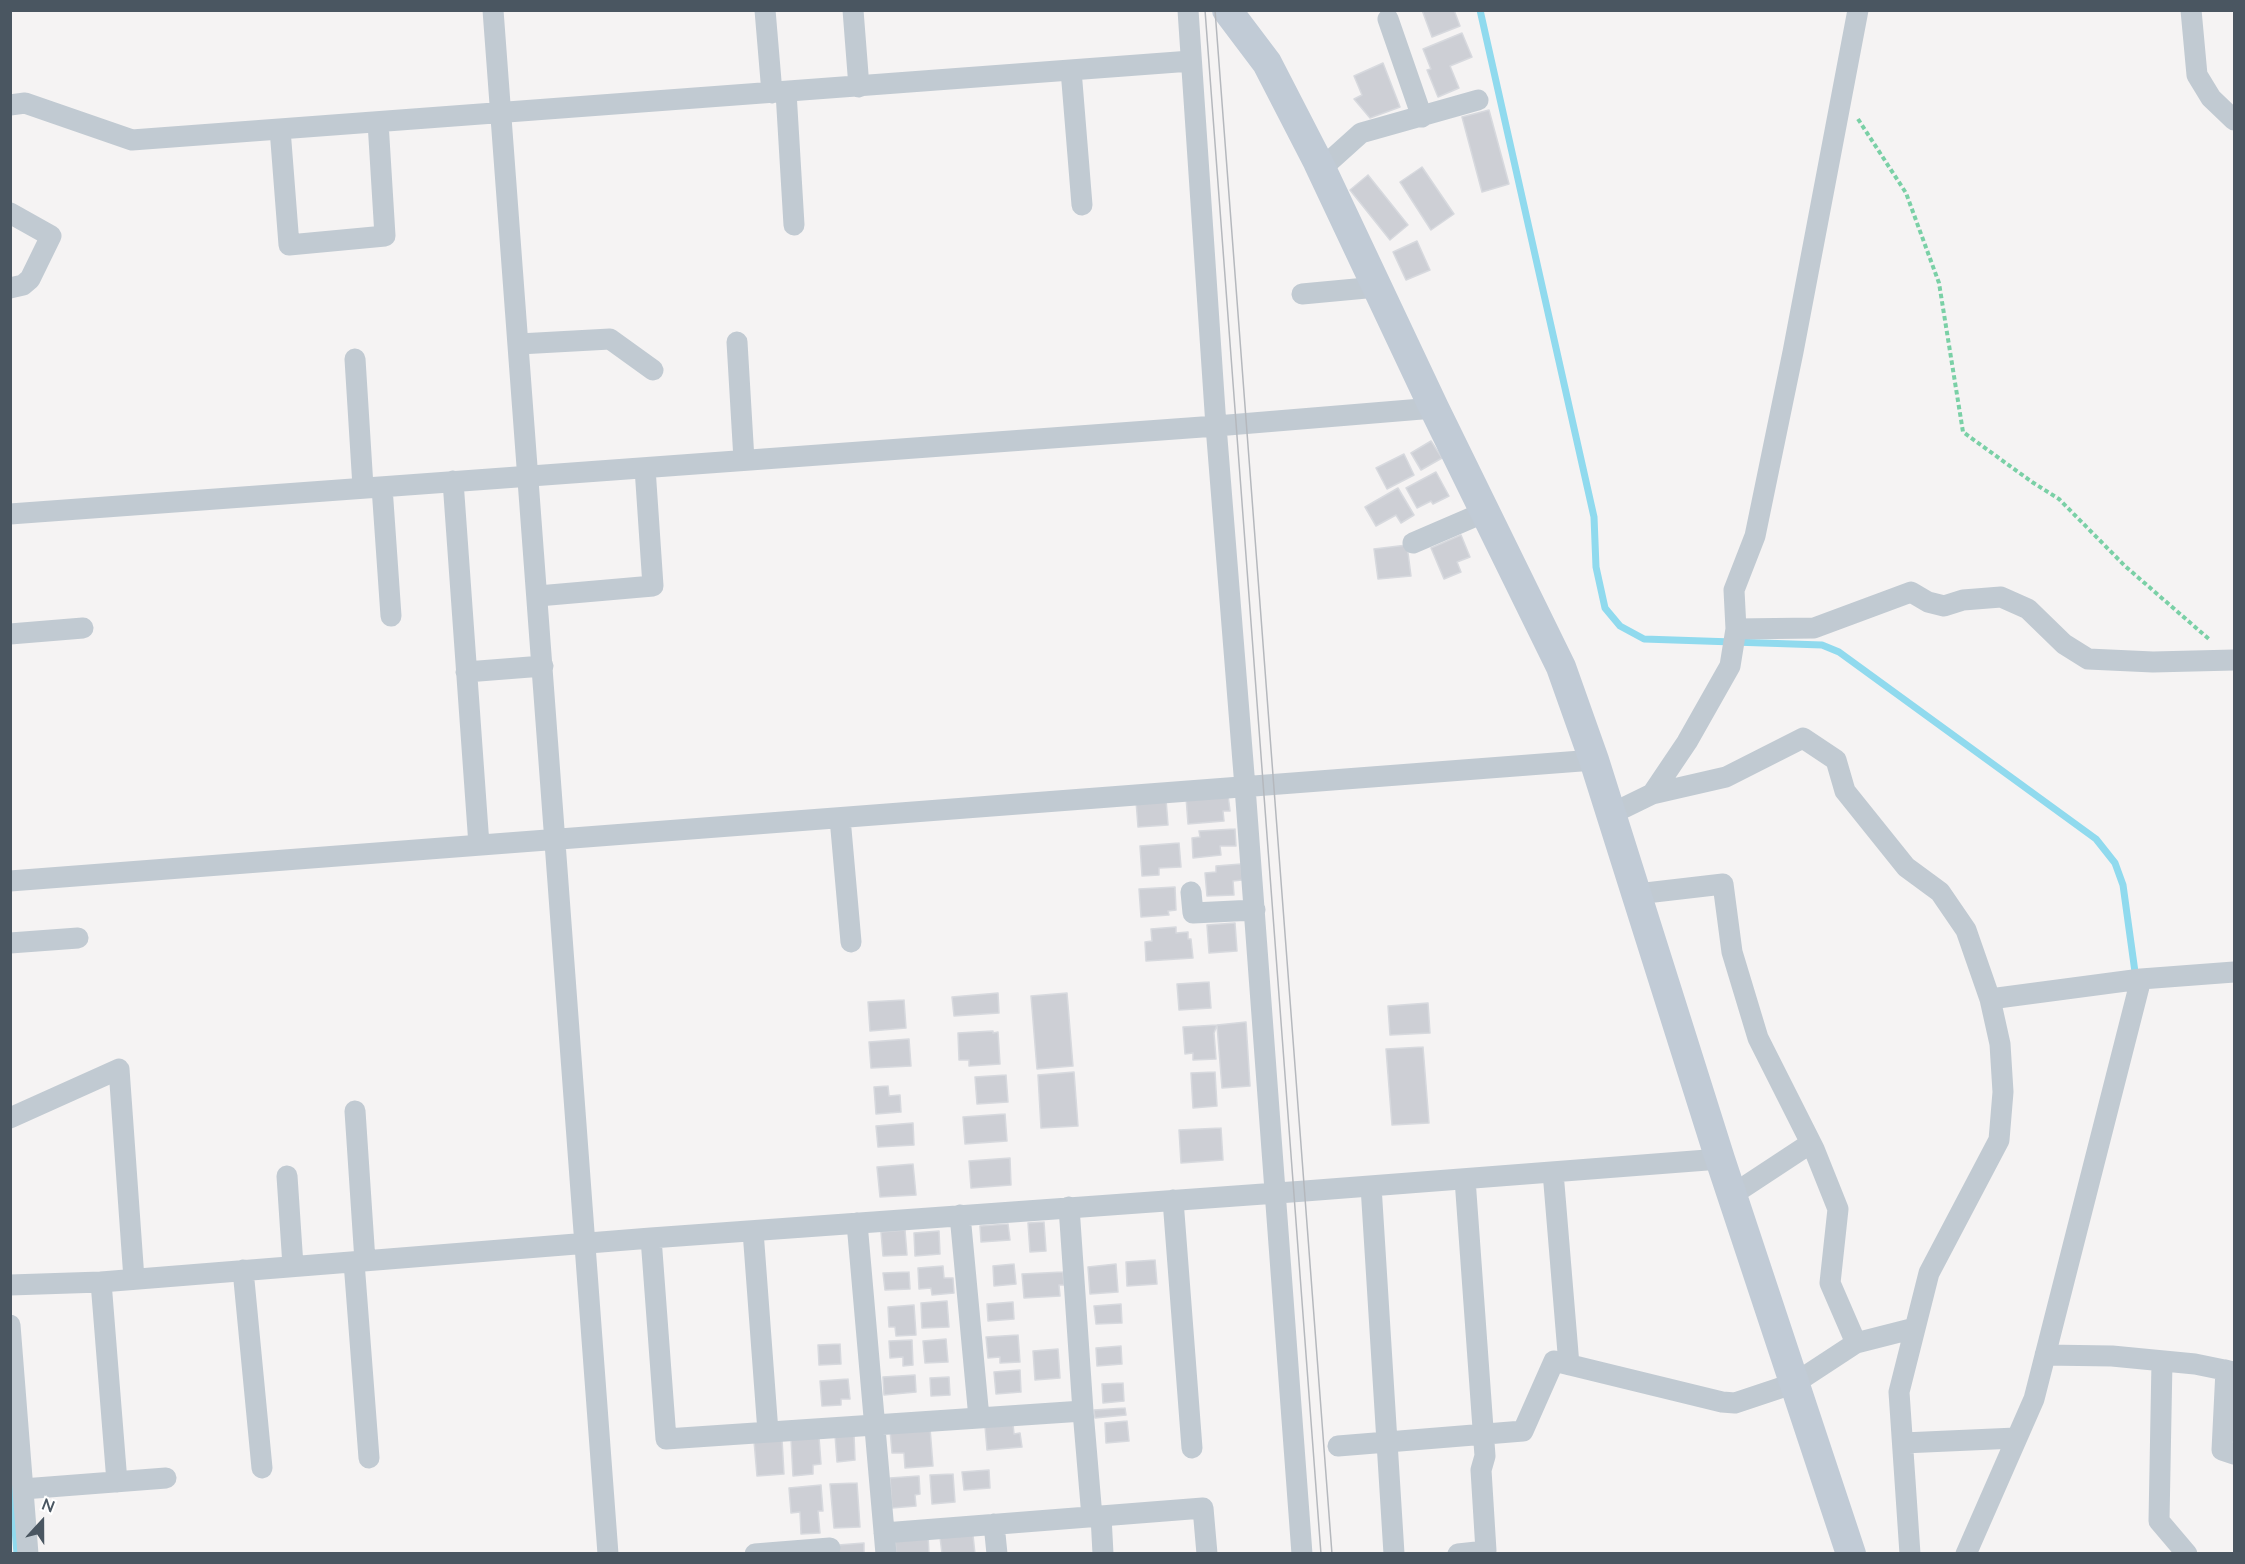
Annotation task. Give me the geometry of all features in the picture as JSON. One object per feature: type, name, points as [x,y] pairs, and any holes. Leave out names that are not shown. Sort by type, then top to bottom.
[{"type":"street","points":[[493,10],[608,1554]]},
{"type":"street","points":[[765,10],[779,93],[794,225]]},
{"type":"street","points":[[854,10],[859,87]]},
{"type":"street","points":[[1188,10],[1216,426],[1255,910],[1302,1554]]},
{"type":"street","points":[[1227,10],[1267,63],[1321,169],[1434,408],[1561,667],[1594,760],[1720,1159],[1851,1554]]},
{"type":"street","points":[[1652,794],[1687,742],[1730,666],[1734,636],[1734,590],[1755,536],[1793,352],[1858,10]]},
{"type":"street","points":[[2191,10],[2197,75],[2211,98],[2235,120]]},
{"type":"street","points":[[1388,19],[1422,117]]},
{"type":"street","points":[[10,105],[25,103],[132,140],[1191,61]]},
{"type":"street","points":[[1071,70],[1082,205]]},
{"type":"street","points":[[1321,169],[1361,133],[1478,100]]},
{"type":"street","points":[[280,129],[289,245],[385,236],[378,122]]},
{"type":"street","points":[[10,213],[51,236],[30,279],[23,285],[10,288]]},
{"type":"street","points":[[1302,294],[1377,287]]},
{"type":"street","points":[[519,344],[610,339],[653,370]]},
{"type":"street","points":[[737,342],[744,460]]},
{"type":"street","points":[[355,359],[391,616]]},
{"type":"street","points":[[10,514],[1434,408]]},
{"type":"street","points":[[538,596],[652,586],[645,468]]},
{"type":"street","points":[[453,481],[479,845]]},
{"type":"street","points":[[1413,543],[1485,512]]},
{"type":"street","points":[[1734,636],[1814,628],[1911,592],[1928,602],[1944,606],[1963,600],[2001,597],[2028,609],[2064,644],[2088,658],[2153,662],[2234,662]]},
{"type":"street","points":[[10,634],[83,628]]},
{"type":"street","points":[[466,672],[543,666]]},
{"type":"street","points":[[1611,814],[1652,794],[1726,777],[1803,738],[1836,760],[1845,791],[1906,867],[1940,892],[1966,930],[1990,999],[2000,1044],[2003,1092],[1999,1140],[1929,1274],[1899,1392],[1910,1554]]},
{"type":"street","points":[[10,881],[1594,760]]},
{"type":"street","points":[[840,818],[851,942]]},
{"type":"street","points":[[1636,894],[1723,884],[1732,952],[1758,1038],[1811,1143],[1838,1209],[1830,1283],[1856,1343]]},
{"type":"street","points":[[1191,892],[1193,913],[1255,910]]},
{"type":"street","points":[[10,942],[78,938]]},
{"type":"street","points":[[1990,999],[2141,979],[2235,972]]},
{"type":"street","points":[[1966,1554],[2034,1399],[2141,979]]},
{"type":"street","points":[[10,1118],[119,1069],[134,1279]]},
{"type":"street","points":[[356,1111],[369,1458]]},
{"type":"street","points":[[1732,1195],[1811,1143]]},
{"type":"street","points":[[10,1285],[101,1282],[585,1243],[1720,1159]]},
{"type":"street","points":[[1552,1172],[1569,1365]]},
{"type":"street","points":[[287,1176],[293,1266]]},
{"type":"street","points":[[1458,1554],[1486,1551],[1481,1470],[1485,1455],[1484,1435],[1465,1179]]},
{"type":"street","points":[[1371,1186],[1394,1554]]},
{"type":"street","points":[[1173,1200],[1192,1448]]},
{"type":"street","points":[[1069,1207],[1083,1411],[1103,1554]]},
{"type":"street","points":[[960,1215],[979,1418]]},
{"type":"street","points":[[857,1223],[885,1543],[994,1524],[1203,1508],[1207,1554]]},
{"type":"street","points":[[753,1231],[768,1432]]},
{"type":"street","points":[[651,1238],[666,1439],[1083,1411]]},
{"type":"street","points":[[243,1270],[261,1467]]},
{"type":"street","points":[[101,1282],[117,1482]]},
{"type":"street","points":[[10,1325],[23,1490],[18,1530],[28,1554]]},
{"type":"street","points":[[1338,1446],[1523,1431],[1554,1361],[1722,1402],[1735,1403],[1795,1383],[1856,1343],[1915,1328]]},
{"type":"street","points":[[2045,1355],[2112,1356],[2195,1364],[2230,1371],[2222,1450],[2235,1454]]},
{"type":"street","points":[[2162,1361],[2159,1521],[2187,1554]]},
{"type":"street","points":[[1903,1443],[2016,1438]]},
{"type":"street","points":[[23,1490],[166,1478]]},
{"type":"street","points":[[994,1524],[997,1554]]},
{"type":"street","points":[[763,1553],[830,1548]]},
{"type":"path","points":[[1841,94],[1906,193],[1939,283],[1963,432],[2060,500],[2125,566],[2234,662]]},
{"type":"building","points":[[1422,10],[1454,10],[1460,26],[1432,37]]},
{"type":"building","points":[[1462,33],[1472,57],[1450,66],[1459,88],[1438,97],[1427,70],[1431,69],[1423,49]]},
{"type":"building","points":[[1383,63],[1400,107],[1370,118],[1354,99],[1362,95],[1354,76]]},
{"type":"building","points":[[1489,110],[1509,184],[1482,192],[1462,117]]},
{"type":"building","points":[[1422,167],[1454,214],[1431,230],[1400,182]]},
{"type":"building","points":[[1368,175],[1408,225],[1390,240],[1350,190]]},
{"type":"building","points":[[1417,241],[1430,270],[1406,280],[1393,252]]},
{"type":"building","points":[[1431,441],[1442,458],[1421,470],[1411,453]]},
{"type":"building","points":[[1404,454],[1414,475],[1387,489],[1376,468]]},
{"type":"building","points":[[1436,472],[1449,496],[1433,504],[1431,501],[1417,508],[1406,488]]},
{"type":"building","points":[[1398,488],[1414,515],[1401,523],[1396,515],[1376,526],[1365,507]]},
{"type":"building","points":[[1461,535],[1470,557],[1457,562],[1461,572],[1444,579],[1431,548]]},
{"type":"building","points":[[1407,545],[1411,576],[1378,579],[1374,549]]},
{"type":"building","points":[[1228,795],[1230,811],[1223,811],[1224,821],[1188,824],[1186,797]]},
{"type":"building","points":[[1166,799],[1168,825],[1138,827],[1136,801]]},
{"type":"building","points":[[1235,829],[1236,846],[1220,846],[1221,855],[1193,858],[1192,838],[1200,837],[1199,831]]},
{"type":"building","points":[[1179,843],[1181,867],[1159,868],[1159,875],[1142,876],[1140,846]]},
{"type":"building","points":[[1241,864],[1242,880],[1233,881],[1234,895],[1207,896],[1205,873],[1216,872],[1216,866]]},
{"type":"building","points":[[1175,887],[1176,910],[1168,911],[1169,915],[1141,917],[1139,889]]},
{"type":"building","points":[[1235,923],[1237,951],[1209,953],[1207,925]]},
{"type":"building","points":[[1176,927],[1176,933],[1188,932],[1193,958],[1146,961],[1145,942],[1152,941],[1151,929]]},
{"type":"building","points":[[1209,982],[1211,1008],[1179,1010],[1177,984]]},
{"type":"building","points":[[998,993],[999,1013],[954,1016],[952,997]]},
{"type":"building","points":[[1067,993],[1073,1066],[1037,1069],[1031,996]]},
{"type":"building","points":[[904,1000],[906,1028],[870,1031],[868,1002]]},
{"type":"building","points":[[1428,1003],[1430,1033],[1390,1035],[1388,1006]]},
{"type":"building","points":[[1246,1022],[1250,1086],[1222,1088],[1217,1025]]},
{"type":"building","points":[[1217,1025],[1214,1033],[1216,1059],[1193,1060],[1193,1053],[1185,1054],[1183,1027]]},
{"type":"building","points":[[993,1031],[993,1033],[998,1032],[1000,1064],[969,1066],[969,1060],[959,1060],[958,1033]]},
{"type":"building","points":[[909,1039],[911,1066],[871,1068],[869,1042]]},
{"type":"building","points":[[1423,1047],[1429,1123],[1392,1125],[1386,1049]]},
{"type":"building","points":[[1074,1072],[1078,1126],[1041,1128],[1038,1075]]},
{"type":"building","points":[[1215,1072],[1217,1106],[1193,1108],[1191,1073]]},
{"type":"building","points":[[1006,1075],[1008,1102],[977,1104],[975,1077]]},
{"type":"building","points":[[888,1086],[889,1096],[900,1095],[901,1112],[876,1114],[874,1087]]},
{"type":"building","points":[[1005,1114],[1007,1141],[965,1144],[963,1117]]},
{"type":"building","points":[[913,1123],[914,1145],[878,1147],[876,1126]]},
{"type":"building","points":[[1221,1128],[1223,1160],[1181,1163],[1179,1130]]},
{"type":"building","points":[[1010,1158],[1011,1185],[971,1188],[969,1161]]},
{"type":"building","points":[[913,1164],[916,1195],[880,1197],[877,1167]]},
{"type":"building","points":[[1044,1222],[1046,1251],[1030,1252],[1028,1223]]},
{"type":"building","points":[[1008,1224],[1010,1240],[981,1242],[980,1226]]},
{"type":"building","points":[[905,1230],[907,1255],[883,1256],[881,1232]]},
{"type":"building","points":[[939,1231],[940,1254],[915,1256],[914,1233]]},
{"type":"building","points":[[1155,1260],[1157,1284],[1127,1286],[1126,1262]]},
{"type":"building","points":[[1014,1264],[1016,1284],[994,1286],[993,1266]]},
{"type":"building","points":[[1116,1264],[1118,1292],[1090,1294],[1088,1267]]},
{"type":"building","points":[[943,1266],[944,1278],[953,1278],[954,1293],[932,1295],[931,1288],[919,1289],[918,1268]]},
{"type":"building","points":[[909,1272],[910,1289],[885,1290],[883,1273]]},
{"type":"building","points":[[1063,1272],[1064,1285],[1059,1285],[1060,1296],[1024,1298],[1022,1274]]},
{"type":"building","points":[[947,1301],[949,1327],[922,1328],[921,1303]]},
{"type":"building","points":[[1013,1302],[1014,1319],[988,1321],[987,1304]]},
{"type":"building","points":[[1121,1304],[1122,1323],[1096,1324],[1094,1306]]},
{"type":"building","points":[[914,1305],[916,1335],[896,1336],[895,1327],[889,1327],[888,1307]]},
{"type":"building","points":[[1018,1335],[1020,1362],[1000,1363],[1000,1357],[988,1358],[986,1337]]},
{"type":"building","points":[[946,1339],[948,1362],[925,1363],[923,1341]]},
{"type":"building","points":[[912,1340],[913,1365],[903,1366],[903,1357],[890,1358],[889,1341]]},
{"type":"building","points":[[840,1344],[841,1364],[819,1365],[818,1345]]},
{"type":"building","points":[[1121,1346],[1122,1364],[1097,1366],[1096,1348]]},
{"type":"building","points":[[1058,1349],[1060,1378],[1035,1380],[1033,1351]]},
{"type":"building","points":[[1020,1370],[1021,1392],[996,1394],[994,1372]]},
{"type":"building","points":[[915,1375],[916,1392],[884,1395],[883,1377]]},
{"type":"building","points":[[949,1377],[950,1395],[931,1396],[930,1378]]},
{"type":"building","points":[[848,1379],[850,1399],[841,1399],[841,1405],[822,1406],[820,1381]]},
{"type":"building","points":[[1123,1383],[1124,1401],[1103,1403],[1102,1384]]},
{"type":"building","points":[[1125,1408],[1126,1415],[1095,1418],[1094,1410]]},
{"type":"building","points":[[1127,1421],[1129,1441],[1106,1443],[1105,1423]]},
{"type":"building","points":[[1013,1424],[1014,1434],[1020,1433],[1022,1447],[987,1450],[985,1426]]},
{"type":"building","points":[[930,1428],[933,1466],[905,1468],[904,1453],[892,1453],[890,1430]]},
{"type":"building","points":[[854,1434],[855,1460],[837,1462],[835,1435]]},
{"type":"building","points":[[819,1437],[821,1464],[813,1465],[813,1474],[793,1476],[791,1439]]},
{"type":"building","points":[[782,1439],[784,1474],[757,1476],[754,1441]]},
{"type":"building","points":[[989,1470],[990,1488],[964,1490],[962,1472]]},
{"type":"building","points":[[953,1474],[955,1502],[932,1504],[930,1475]]},
{"type":"building","points":[[919,1476],[920,1494],[915,1495],[916,1506],[892,1508],[890,1478]]},
{"type":"building","points":[[857,1483],[860,1527],[834,1528],[830,1484]]},
{"type":"building","points":[[821,1485],[823,1511],[818,1511],[820,1533],[801,1534],[800,1512],[791,1513],[789,1488]]},
{"type":"building","points":[[928,1534],[929,1554],[896,1554],[895,1536]]},
{"type":"building","points":[[973,1535],[975,1554],[942,1554],[940,1537]]},
{"type":"building","points":[[864,1543],[864,1554],[838,1554],[838,1545]]},
{"type":"waterway","points":[[1480,10],[1594,517],[1596,567],[1605,608],[1620,626],[1644,639],[1822,645],[1839,652],[2096,839],[2115,863],[2123,885],[2135,972]]},
{"type":"waterway","points":[[10,1468],[17,1554]]},
{"type":"tram line","points":[[1205,10],[1321,1554]]},
{"type":"tram line","points":[[1215,10],[1332,1554]]}]
